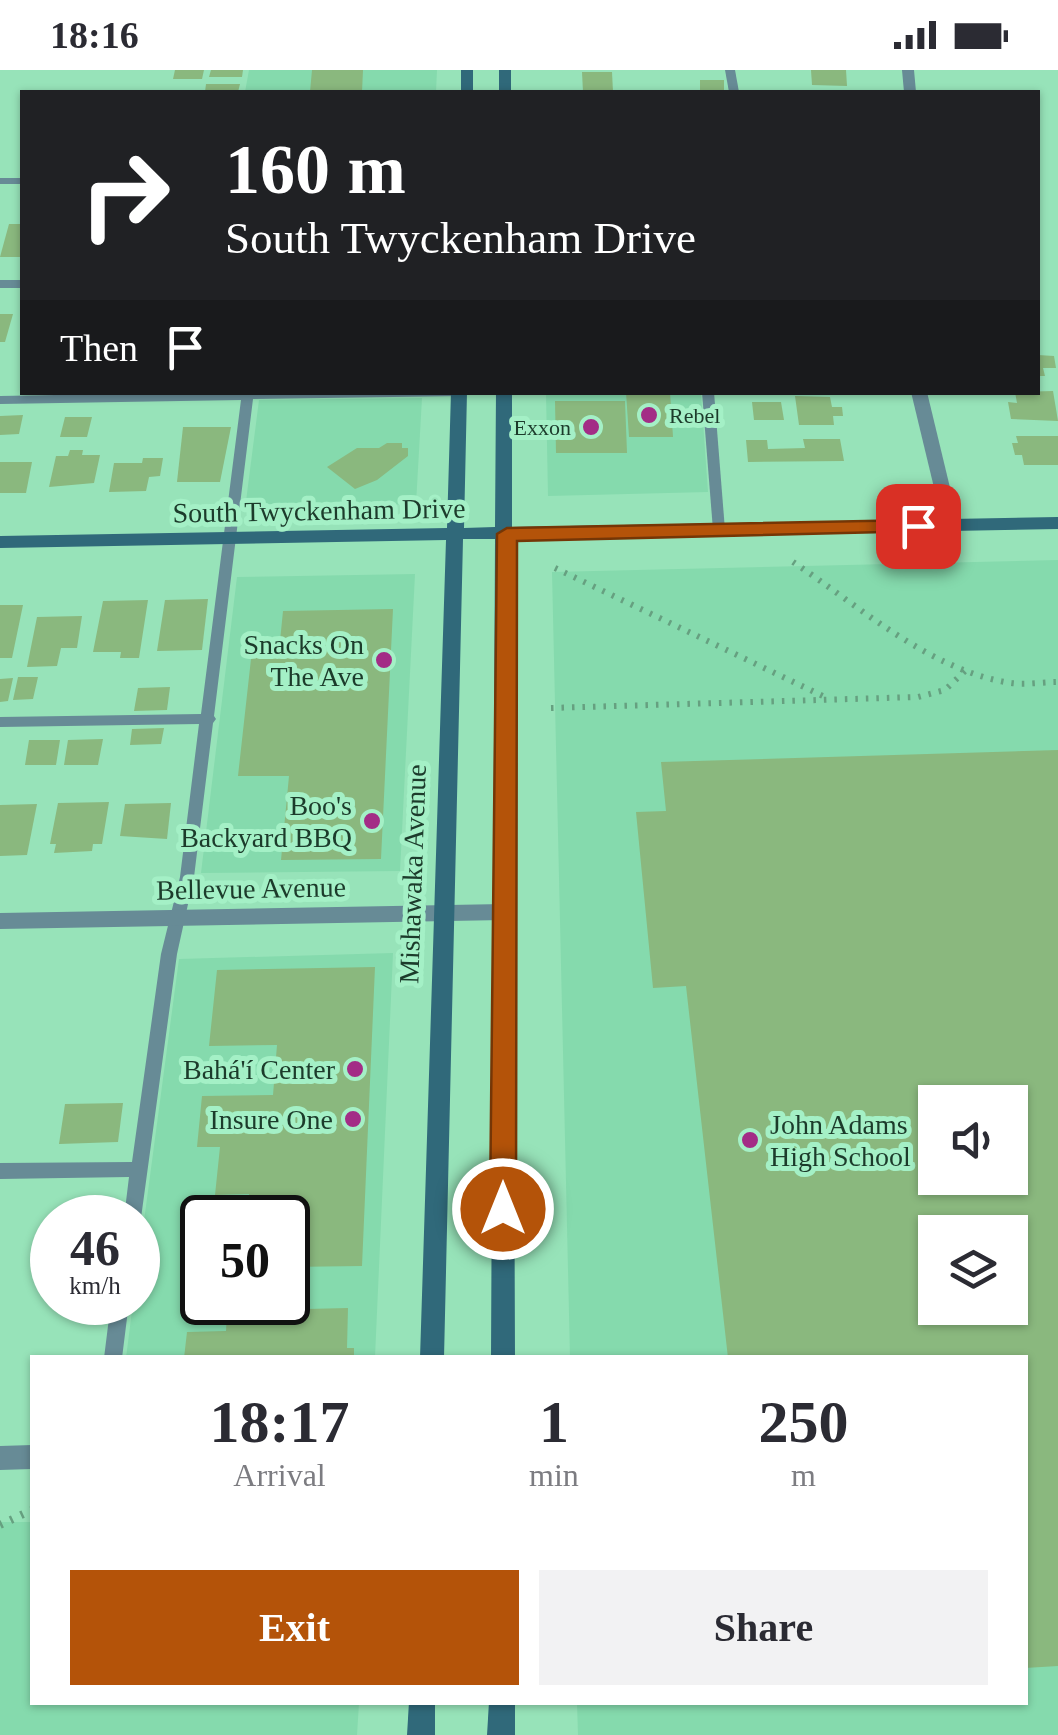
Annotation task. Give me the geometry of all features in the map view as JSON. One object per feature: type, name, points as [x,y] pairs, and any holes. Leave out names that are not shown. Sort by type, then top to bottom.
[{"type":"main road","name":"Mishawaka Avenue","points":[[432,1355],[460,395]]},
{"type":"main road","points":[[503,1355],[507,534],[504,395]]},
{"type":"main road","name":"South Twyckenham Drive","points":[[0,542],[1058,523]]},
{"type":"main road","points":[[421,1735],[422,1705]]},
{"type":"main road","points":[[502,1705],[502,1735]]},
{"type":"street","points":[[920,395],[951,525]]},
{"type":"street","name":"Bellevue Avenue","points":[[0,921],[504,912]]},
{"type":"street","points":[[0,1458],[30,1457]]},
{"type":"lane","points":[[0,400],[207,395]]},
{"type":"lane","points":[[135,1195],[168,954],[178,917],[209,718],[248,395]]},
{"type":"lane","points":[[708,395],[719,530]]},
{"type":"lane","points":[[0,722],[209,718]]},
{"type":"lane","points":[[0,1171],[139,1169]]},
{"type":"lane","points":[[113,1355],[117,1325]]},
{"type":"path","points":[[793,562],[966,670],[1010,683],[1058,682]]},
{"type":"path","points":[[555,568],[833,700]]},
{"type":"path","points":[[550,708],[937,695],[958,684],[966,670]]},
{"type":"path","points":[[0,1525],[30,1511]]},
{"type":"shaded area","points":[[249,70],[437,70],[436,90],[245,90]]},
{"type":"shaded area","points":[[546,395],[701,395],[708,492],[548,496]]},
{"type":"shaded area","points":[[422,398],[416,504],[245,509],[259,400]]},
{"type":"shaded area","name":"John Adams High School","points":[[1058,560],[1058,1735],[578,1735],[577,1705],[1028,1705],[1028,1355],[570,1355],[552,572]]},
{"type":"shaded area","points":[[415,574],[400,871],[201,873],[237,577]]},
{"type":"shaded area","points":[[393,953],[375,1355],[126,1355],[130,1325],[160,1325],[160,1195],[147,1195],[179,959]]},
{"type":"shaded area","points":[[0,1522],[30,1522],[30,1705],[359,1705],[357,1735],[0,1735]]},
{"type":"building","points":[[175,70],[204,70],[202,79],[173,79]]},
{"type":"building","points":[[211,70],[243,70],[242,77],[209,77]]},
{"type":"building","points":[[312,70],[363,70],[362,90],[310,90]]},
{"type":"building","points":[[811,70],[846,70],[847,86],[812,85]]},
{"type":"building","points":[[582,72],[612,72],[613,90],[583,90]]},
{"type":"building","points":[[700,80],[724,80],[724,90],[700,90]]},
{"type":"building","points":[[206,84],[240,84],[238,90],[205,90]]},
{"type":"building","points":[[9,224],[20,224],[20,257],[0,257]]},
{"type":"building","points":[[0,314],[13,314],[5,342],[0,342]]},
{"type":"building","points":[[1040,355],[1054,356],[1056,368],[1043,368],[1045,376],[1040,376]]},
{"type":"building","points":[[1040,391],[1053,391],[1058,421],[1011,419],[1008,402],[1017,403],[1016,395],[1040,395]]},
{"type":"building","name":"Rebel","points":[[626,395],[670,395],[673,437],[629,437]]},
{"type":"building","points":[[795,396],[830,397],[832,407],[842,407],[843,416],[833,416],[834,425],[799,425]]},
{"type":"building","name":"Exxon","points":[[555,401],[625,401],[627,453],[556,453]]},
{"type":"building","points":[[752,402],[781,402],[784,420],[754,420]]},
{"type":"building","points":[[23,415],[19,434],[0,435],[0,416]]},
{"type":"building","points":[[65,417],[92,417],[87,437],[60,437]]},
{"type":"building","points":[[183,427],[231,427],[220,482],[177,482]]},
{"type":"building","points":[[1016,436],[1058,436],[1058,465],[1024,465],[1022,455],[1015,455],[1012,443],[1018,443]]},
{"type":"building","points":[[803,439],[840,439],[844,461],[748,462],[746,440],[767,440],[768,449],[805,448]]},
{"type":"building","points":[[387,443],[402,443],[402,448],[408,448],[408,456],[377,480],[355,489],[327,467],[357,448],[379,448]]},
{"type":"building","points":[[70,450],[100,455],[94,483],[49,487],[56,456],[68,456]]},
{"type":"building","points":[[143,458],[163,458],[160,476],[149,477],[146,491],[109,492],[114,463],[142,463]]},
{"type":"building","points":[[0,462],[32,462],[26,493],[0,493]]},
{"type":"building","points":[[208,599],[202,650],[157,651],[165,600]]},
{"type":"building","points":[[148,600],[139,658],[120,658],[121,652],[93,652],[103,601]]},
{"type":"building","points":[[0,605],[23,605],[12,658],[0,658]]},
{"type":"building","points":[[393,609],[381,859],[281,860],[289,776],[238,776],[253,641],[280,641],[283,611]]},
{"type":"building","points":[[82,616],[77,648],[61,648],[57,666],[27,667],[37,617]]},
{"type":"building","points":[[18,677],[38,677],[33,699],[13,700]]},
{"type":"building","points":[[13,678],[8,701],[0,702],[0,679]]},
{"type":"building","points":[[170,687],[167,710],[134,711],[138,688]]},
{"type":"building","points":[[164,728],[161,744],[130,745],[132,729]]},
{"type":"building","points":[[103,739],[98,765],[64,765],[68,740]]},
{"type":"building","points":[[29,740],[60,740],[56,765],[25,765]]},
{"type":"building","name":"John Adams High School","points":[[1058,750],[1058,1666],[1028,1668],[1028,1355],[728,1355],[686,986],[653,988],[636,812],[666,811],[661,762]]},
{"type":"building","points":[[109,802],[102,844],[93,844],[92,851],[54,853],[56,844],[50,844],[58,803]]},
{"type":"building","points":[[171,803],[167,839],[120,836],[125,804]]},
{"type":"building","points":[[37,804],[27,855],[0,856],[0,805]]},
{"type":"building","points":[[375,967],[362,1266],[310,1267],[310,1195],[215,1195],[220,1147],[197,1147],[202,1096],[273,1095],[277,1045],[209,1046],[217,970]]},
{"type":"building","points":[[123,1103],[118,1142],[59,1144],[65,1104]]},
{"type":"building","points":[[348,1308],[347,1348],[354,1348],[354,1355],[184,1355],[187,1332],[226,1331],[226,1325],[310,1325],[310,1309]]},
{"type":"place","name":"Rebel","points":[[649,415]]},
{"type":"place","name":"Exxon","points":[[591,427]]},
{"type":"place","name":"Snacks On The Ave","points":[[384,660]]},
{"type":"place","name":"Boo's Backyard BBQ","points":[[372,821]]},
{"type":"place","name":"Bahá'í Center","points":[[355,1069]]},
{"type":"place","name":"Insure One","points":[[353,1119]]},
{"type":"place","name":"John Adams High School","points":[[750,1140]]},
{"type":"route","points":[[503,1209],[507,534],[918,526]]}]
